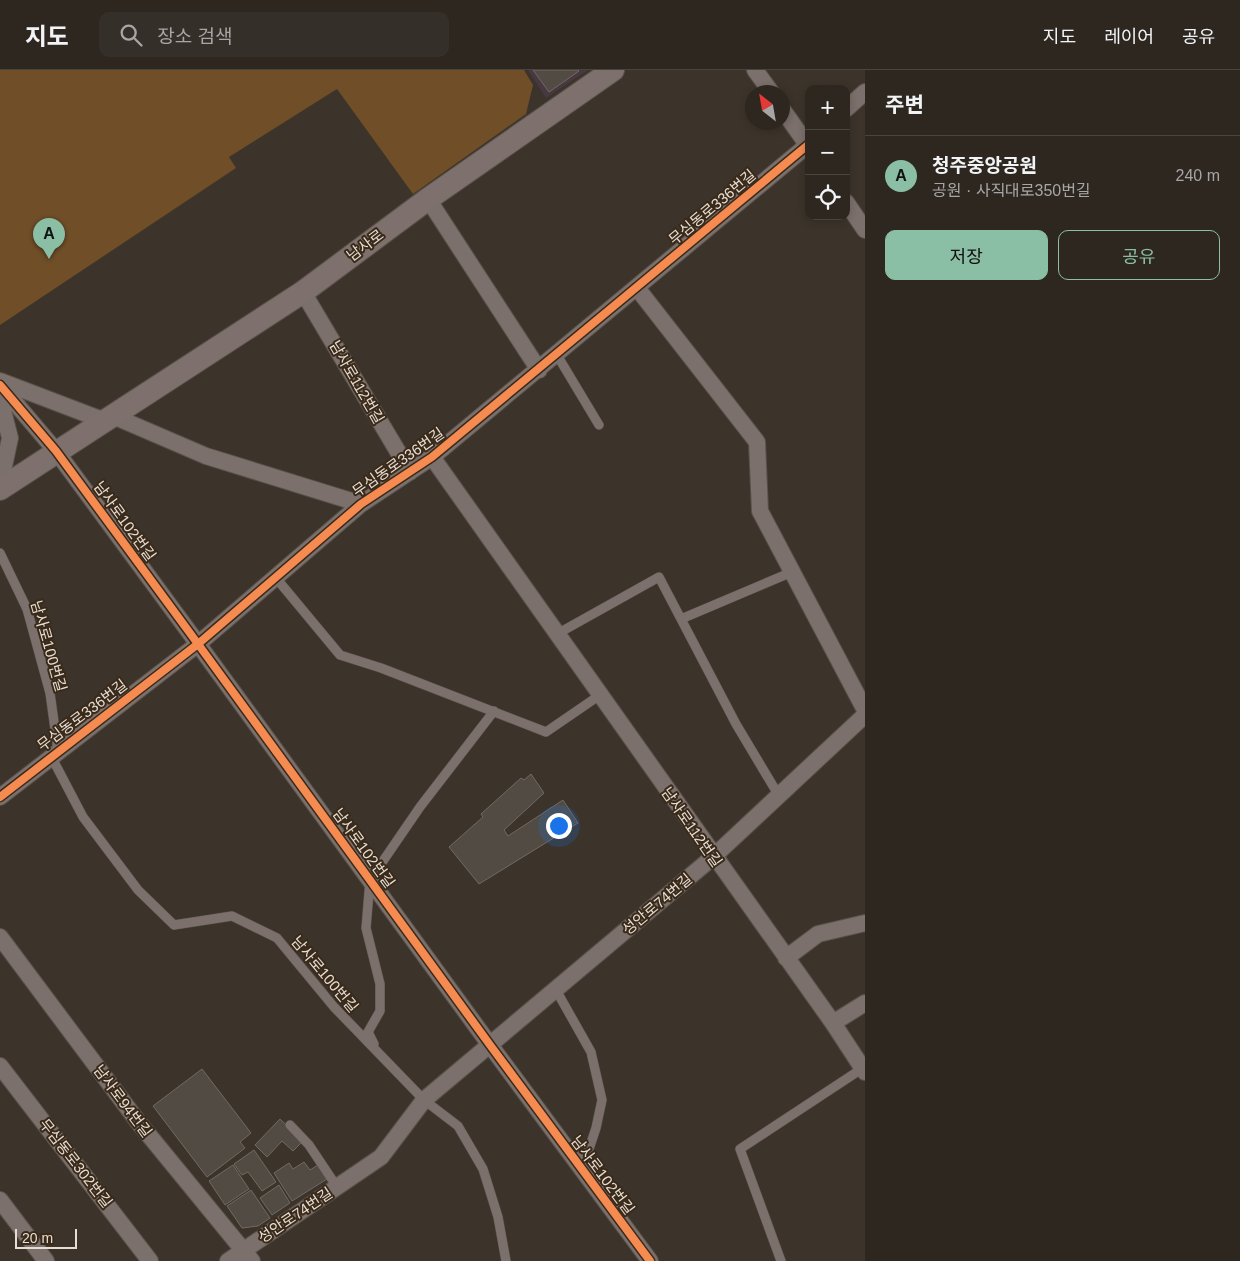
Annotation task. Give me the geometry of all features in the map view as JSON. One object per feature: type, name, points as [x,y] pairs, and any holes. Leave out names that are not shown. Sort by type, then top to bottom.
[{"type":"street","name":"남사로","points":[[0,487],[303,292],[428,199],[613,70]]},
{"type":"street","points":[[755,70],[766,85]]},
{"type":"street","points":[[850,106],[865,92]]},
{"type":"street","points":[[790,120],[805,141]]},
{"type":"street","name":"무심동로336번길","points":[[0,797],[198,644],[362,504],[432,457],[805,148]]},
{"type":"street","points":[[428,199],[539,370]]},
{"type":"street","points":[[850,208],[865,230]]},
{"type":"street","points":[[637,288],[757,442],[760,511],[865,710]]},
{"type":"street","name":"남사로112번길","points":[[303,292],[410,472]]},
{"type":"street","points":[[0,381],[109,418],[206,456],[362,504]]},
{"type":"street","name":"남사로102번길","points":[[0,384],[56,451],[490,1046],[650,1261]]},
{"type":"street","points":[[0,399],[10,438],[0,487]]},
{"type":"street","name":"남사로112번길","points":[[432,457],[833,1023],[864,1070]]},
{"type":"street","name":"성안로74번길","points":[[228,1261],[248,1256],[337,1187],[381,1157],[424,1100],[714,857],[865,715]]},
{"type":"street","points":[[786,958],[818,934],[865,923]]},
{"type":"street","name":"남사로94번길","points":[[0,937],[139,1123],[248,1256]]},
{"type":"street","points":[[833,1023],[865,1003]]},
{"type":"street","name":"무심동로302번길","points":[[0,1066],[150,1261]]},
{"type":"street","points":[[0,1200],[46,1261]]},
{"type":"lane","points":[[557,355],[599,425]]},
{"type":"lane","name":"남사로100번길","points":[[0,553],[27,609],[50,694],[55,753],[83,818],[138,890],[174,925],[232,916],[277,938],[299,967],[334,1007],[424,1100],[458,1126],[483,1169],[498,1217],[506,1261]]},
{"type":"lane","points":[[681,619],[792,572]]},
{"type":"lane","points":[[557,634],[659,577],[736,724],[779,796]]},
{"type":"lane","points":[[276,578],[340,655],[436,689],[546,732],[600,695]]},
{"type":"lane","name":"남사로102번길","points":[[370,880],[420,807],[494,711]]},
{"type":"lane","points":[[370,880],[366,928],[380,984],[380,1011],[368,1032],[377,1051]]},
{"type":"lane","points":[[556,990],[591,1052],[602,1100],[596,1128],[582,1170]]},
{"type":"lane","name":"남사로112번길","points":[[781,1261],[740,1149],[864,1070]]},
{"type":"lane","name":"성안로74번길","points":[[290,1125],[309,1145],[337,1187]]},
{"type":"shaded area","points":[[0,70],[524,70],[533,85],[526,114],[413,194],[337,89],[229,157],[236,168],[0,325]]},
{"type":"shaded area","points":[[528,70],[588,70],[546,98]]},
{"type":"building","points":[[533,70],[578,70],[579,71],[549,92]]},
{"type":"building","points":[[531,774],[544,793],[504,830],[508,836],[563,800],[578,823],[479,884],[449,847],[483,817],[481,814],[521,778],[524,780]]},
{"type":"building","points":[[202,1069],[251,1133],[240,1142],[245,1148],[207,1177],[153,1106]]},
{"type":"building","points":[[280,1119],[303,1141],[293,1151],[282,1141],[267,1157],[255,1145]]},
{"type":"building","points":[[254,1150],[276,1182],[262,1191],[248,1172],[242,1175],[234,1164]]},
{"type":"building","points":[[304,1162],[310,1170],[318,1165],[327,1179],[292,1201],[274,1173],[289,1163],[293,1169]]},
{"type":"building","points":[[233,1165],[249,1189],[225,1205],[209,1181]]},
{"type":"building","points":[[279,1185],[290,1203],[272,1215],[260,1198]]},
{"type":"building","points":[[251,1190],[270,1218],[258,1226],[242,1228],[227,1206]]},
{"type":"cycle path","points":[[0,797],[198,644],[361,504],[432,457],[805,147]]},
{"type":"cycle path","points":[[0,385],[56,451],[650,1261]]},
{"type":"place","name":"청주중앙공원","points":[[49,259]]}]
